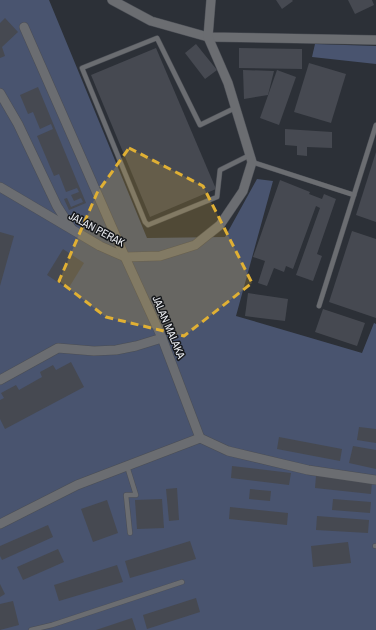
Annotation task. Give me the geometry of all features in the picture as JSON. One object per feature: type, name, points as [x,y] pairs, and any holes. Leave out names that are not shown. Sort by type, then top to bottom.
[{"type":"street","points":[[112,0],[150,21],[208,37],[376,40]]},
{"type":"street","points":[[211,0],[208,37],[228,84],[251,159]]},
{"type":"street","name":"JALAN MALAKA","points":[[24,27],[162,338],[200,438]]},
{"type":"street","points":[[0,93],[18,124],[57,206],[72,230]]},
{"type":"street","name":"JALAN PERAK","points":[[0,187],[100,246],[125,257],[160,256],[195,244],[220,225],[243,191],[251,159]]},
{"type":"street","points":[[0,380],[58,348],[94,351],[116,350],[162,338]]},
{"type":"street","points":[[0,524],[77,485],[200,438],[228,451],[308,470],[376,480]]},
{"type":"lane","points":[[235,108],[200,125],[156,38],[82,68],[145,222],[148,225],[217,197],[220,170],[251,159],[354,195]]},
{"type":"lane","points":[[319,306],[376,125]]},
{"type":"lane","points":[[127,466],[136,495],[126,496],[130,533]]},
{"type":"lane","points":[[31,630],[52,625],[182,582]]},
{"type":"highlighted area","points":[[129,148],[203,186],[252,283],[184,336],[106,317],[59,281],[97,193]]},
{"type":"shaded area","points":[[0,0],[49,0],[147,238],[225,237],[257,179],[273,181],[236,316],[362,353],[374,323],[376,324],[376,630],[0,630]]},
{"type":"shaded area","points":[[315,44],[376,46],[376,64],[312,57]]},
{"type":"building","points":[[276,0],[292,0],[293,1],[282,9]]},
{"type":"building","points":[[348,0],[372,0],[374,5],[355,14]]},
{"type":"building","points":[[5,18],[18,32],[2,47],[5,56],[0,58],[0,23]]},
{"type":"building","points":[[196,44],[217,70],[205,79],[185,53]]},
{"type":"building","points":[[156,48],[216,189],[150,217],[91,75]]},
{"type":"building","points":[[239,48],[302,49],[302,69],[239,68]]},
{"type":"building","points":[[309,63],[346,74],[331,123],[294,112]]},
{"type":"building","points":[[243,70],[274,71],[268,95],[244,99]]},
{"type":"building","points":[[277,70],[296,77],[279,125],[260,118]]},
{"type":"building","points":[[38,87],[86,203],[69,210],[64,199],[67,198],[71,207],[83,202],[81,198],[74,201],[71,195],[79,192],[77,188],[66,192],[59,174],[54,176],[37,136],[53,129],[51,124],[40,129],[33,112],[28,114],[20,95]]},
{"type":"building","points":[[285,129],[332,132],[332,148],[307,147],[307,156],[297,155],[297,146],[285,145]]},
{"type":"building","points":[[376,152],[376,222],[356,215]]},
{"type":"building","points":[[280,180],[310,192],[309,194],[322,199],[324,194],[336,199],[317,254],[322,256],[313,281],[296,275],[320,208],[316,206],[293,269],[286,266],[284,272],[274,268],[267,286],[258,283],[265,261],[253,257]]},
{"type":"building","points":[[352,231],[376,239],[376,318],[329,302]]},
{"type":"building","points":[[0,232],[14,236],[0,286]]},
{"type":"building","points":[[63,249],[84,263],[68,289],[47,275]]},
{"type":"building","points":[[248,293],[288,299],[285,321],[245,316]]},
{"type":"building","points":[[323,309],[365,323],[357,346],[315,332]]},
{"type":"building","points":[[71,362],[84,387],[5,429],[0,419],[0,400],[4,398],[1,393],[16,385],[19,390],[42,377],[40,372],[53,365],[56,370]]},
{"type":"building","points":[[359,427],[376,429],[376,443],[357,440]]},
{"type":"building","points":[[279,437],[342,449],[340,461],[277,449]]},
{"type":"building","points":[[353,446],[376,450],[376,469],[349,463]]},
{"type":"building","points":[[232,466],[291,473],[289,485],[231,478]]},
{"type":"building","points":[[316,476],[372,481],[371,494],[315,488]]},
{"type":"building","points":[[177,488],[179,520],[169,521],[166,489]]},
{"type":"building","points":[[250,489],[271,491],[270,501],[249,499]]},
{"type":"building","points":[[162,499],[164,528],[137,529],[135,500]]},
{"type":"building","points":[[333,499],[371,502],[370,513],[332,510]]},
{"type":"building","points":[[107,500],[118,533],[93,542],[81,509]]},
{"type":"building","points":[[230,507],[288,513],[287,525],[229,519]]},
{"type":"building","points":[[317,516],[369,520],[368,533],[316,530]]},
{"type":"building","points":[[48,525],[53,537],[2,560],[0,556],[0,546]]},
{"type":"building","points":[[190,541],[196,559],[130,578],[125,561]]},
{"type":"building","points":[[348,542],[351,563],[313,567],[311,546]]},
{"type":"building","points":[[58,549],[64,562],[23,580],[17,567]]},
{"type":"building","points":[[117,565],[123,582],[59,601],[54,585]]},
{"type":"building","points":[[0,584],[5,594],[0,597]]},
{"type":"building","points":[[196,598],[200,612],[147,629],[143,615]]},
{"type":"building","points":[[13,601],[19,625],[0,630],[0,604]]},
{"type":"building","points":[[132,618],[136,630],[96,630]]}]
